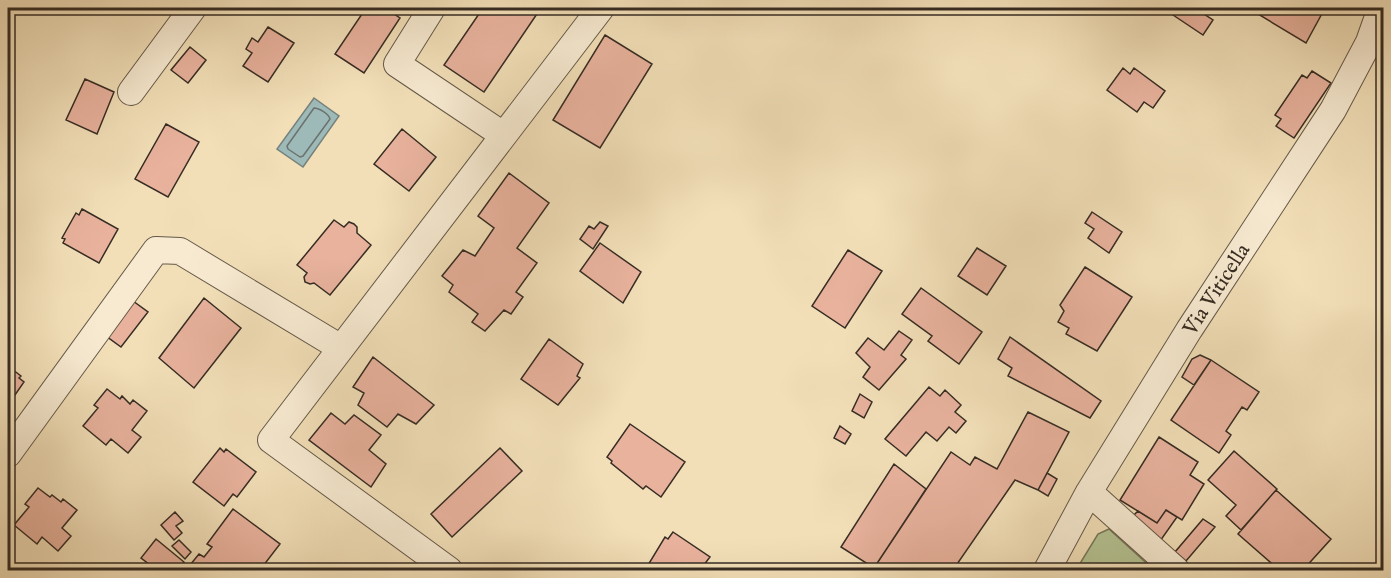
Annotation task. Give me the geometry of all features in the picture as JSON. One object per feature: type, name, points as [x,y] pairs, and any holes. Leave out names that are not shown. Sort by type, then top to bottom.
[{"type":"street","points":[[131,92],[193,8]]},
{"type":"street","points":[[432,8],[397,64],[503,135]]},
{"type":"street","points":[[449,570],[271,440],[601,8]]},
{"type":"street","name":"Via Viticella","points":[[1047,570],[1089,492],[1189,330],[1333,110],[1376,49],[1381,8]]},
{"type":"street","points":[[8,454],[156,249],[180,251],[341,348]]},
{"type":"street","points":[[1089,492],[1176,570]]},
{"type":"green space","points":[[1109,529],[1154,570],[1076,570],[1098,534]]},
{"type":"water","points":[[314,98],[339,116],[303,167],[277,149]]},
{"type":"building","points":[[366,8],[385,8],[400,18],[364,73],[335,54]]},
{"type":"building","points":[[483,8],[541,8],[484,92],[444,65]]},
{"type":"building","points":[[1165,8],[1208,8],[1204,14],[1213,20],[1203,35]]},
{"type":"building","points":[[1248,8],[1325,8],[1306,43]]},
{"type":"building","points":[[268,27],[294,43],[268,82],[243,66],[252,53],[246,49],[252,38],[258,42]]},
{"type":"building","points":[[605,35],[652,64],[600,148],[553,120]]},
{"type":"building","points":[[190,47],[206,60],[188,83],[171,70]]},
{"type":"building","points":[[1123,68],[1130,74],[1134,68],[1165,91],[1153,108],[1144,102],[1137,112],[1107,90]]},
{"type":"building","points":[[1312,71],[1331,83],[1294,138],[1276,126],[1281,119],[1275,115],[1302,75],[1307,78]]},
{"type":"building","points":[[85,79],[114,92],[97,134],[66,120]]},
{"type":"building","points":[[166,124],[199,142],[168,197],[135,179]]},
{"type":"building","points":[[402,129],[436,157],[409,191],[374,164]]},
{"type":"building","points":[[509,173],[549,203],[517,248],[537,263],[516,292],[523,297],[511,314],[504,310],[485,331],[472,322],[478,314],[449,292],[453,285],[442,276],[463,250],[475,256],[494,228],[478,216]]},
{"type":"building","points":[[82,209],[118,229],[99,263],[63,243],[65,239],[62,238],[76,213],[79,215]]},
{"type":"building","points":[[1092,212],[1122,232],[1109,253],[1088,238],[1094,229],[1085,223]]},
{"type":"building","points":[[334,220],[344,227],[349,222],[354,224],[357,227],[357,233],[371,245],[330,295],[314,283],[305,282],[304,277],[307,273],[297,265]]},
{"type":"building","points":[[600,222],[608,226],[593,249],[580,239],[589,226],[594,229]]},
{"type":"building","points":[[600,243],[641,272],[623,303],[580,271]]},
{"type":"building","points":[[977,248],[1006,266],[987,295],[958,276]]},
{"type":"building","points":[[848,250],[882,271],[845,328],[812,306]]},
{"type":"building","points":[[1085,267],[1132,297],[1097,351],[1066,334],[1069,328],[1058,322],[1064,311],[1060,305]]},
{"type":"building","points":[[921,288],[982,332],[959,364],[928,341],[932,336],[902,314]]},
{"type":"building","points":[[204,298],[241,328],[194,388],[159,358]]},
{"type":"building","points":[[133,301],[148,312],[121,347],[106,336]]},
{"type":"building","points":[[899,331],[912,340],[901,355],[906,359],[879,390],[863,377],[870,367],[856,353],[868,338],[884,350]]},
{"type":"building","points":[[1010,337],[1101,401],[1090,418],[1008,376],[1012,368],[998,359]]},
{"type":"building","points":[[549,339],[583,364],[577,376],[580,378],[558,405],[521,379]]},
{"type":"building","points":[[1200,355],[1211,360],[1194,385],[1182,377],[1192,359]]},
{"type":"building","points":[[373,357],[434,405],[416,424],[398,414],[387,427],[358,405],[364,393],[353,387]]},
{"type":"building","points":[[1211,360],[1259,392],[1247,410],[1242,407],[1226,431],[1231,435],[1219,453],[1171,420]]},
{"type":"building","points":[[8,366],[21,376],[19,378],[24,382],[8,405]]},
{"type":"building","points":[[929,387],[940,396],[945,390],[961,405],[955,412],[966,421],[956,433],[949,427],[937,441],[926,432],[906,456],[885,439]]},
{"type":"building","points":[[107,389],[120,399],[122,396],[130,404],[133,400],[147,411],[132,430],[141,437],[128,453],[111,439],[106,445],[83,426],[98,408],[94,405]]},
{"type":"building","points":[[860,394],[872,402],[864,418],[852,411]]},
{"type":"building","points":[[1028,412],[1069,432],[1038,490],[1015,480],[953,570],[878,570],[874,568],[951,452],[970,465],[975,457],[997,469]]},
{"type":"building","points":[[331,413],[345,424],[354,415],[381,435],[369,450],[386,464],[371,487],[309,440]]},
{"type":"building","points":[[630,424],[685,462],[661,497],[646,486],[643,489],[611,463],[612,461],[607,457]]},
{"type":"building","points":[[840,426],[851,434],[845,444],[834,438]]},
{"type":"building","points":[[1159,437],[1198,462],[1190,475],[1204,484],[1182,520],[1166,510],[1157,523],[1120,500]]},
{"type":"building","points":[[220,448],[224,452],[226,449],[256,472],[237,497],[233,494],[224,506],[193,482]]},
{"type":"building","points":[[500,448],[522,471],[452,537],[431,514]]},
{"type":"building","points":[[1234,451],[1277,489],[1241,530],[1226,516],[1236,505],[1208,480]]},
{"type":"building","points":[[894,464],[926,489],[874,568],[841,547]]},
{"type":"building","points":[[1047,473],[1057,479],[1048,496],[1038,490]]},
{"type":"building","points":[[38,488],[61,502],[63,499],[77,510],[62,528],[71,536],[58,551],[42,537],[37,544],[14,525],[29,507],[25,504]]},
{"type":"building","points":[[1276,490],[1331,539],[1303,570],[1279,570],[1238,534]]},
{"type":"building","points":[[233,509],[280,544],[260,570],[186,570],[199,554],[204,557],[212,547],[207,544]]},
{"type":"building","points":[[1166,510],[1177,517],[1158,544],[1130,519],[1138,511],[1157,523]]},
{"type":"building","points":[[175,512],[183,521],[176,526],[182,533],[174,540],[161,525]]},
{"type":"building","points":[[1203,519],[1215,527],[1186,561],[1175,552]]},
{"type":"building","points":[[673,532],[710,557],[700,570],[645,570],[665,537],[668,539]]},
{"type":"building","points":[[156,539],[184,562],[178,570],[157,570],[141,558]]},
{"type":"building","points":[[179,540],[191,552],[185,559],[172,546]]}]
